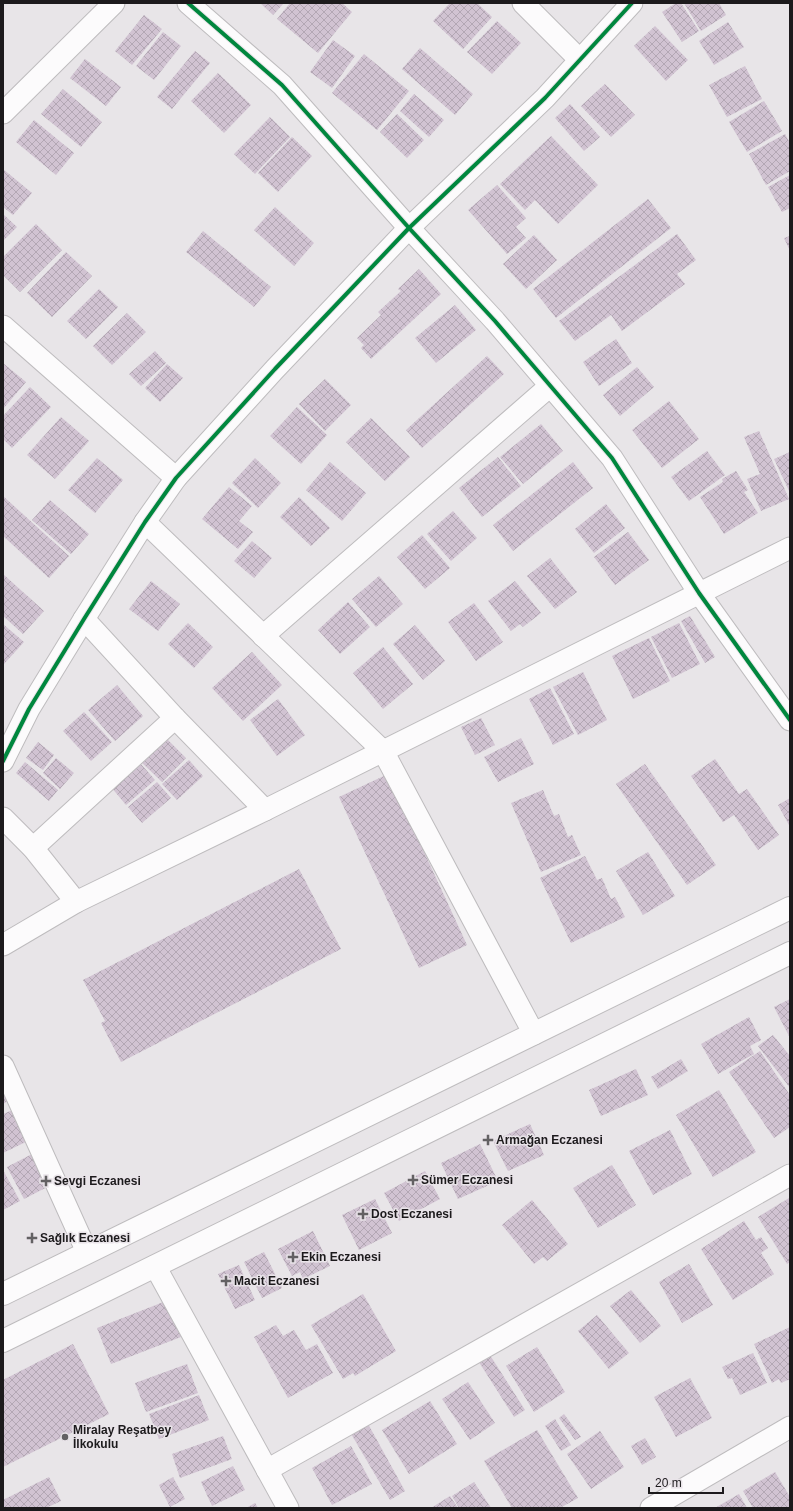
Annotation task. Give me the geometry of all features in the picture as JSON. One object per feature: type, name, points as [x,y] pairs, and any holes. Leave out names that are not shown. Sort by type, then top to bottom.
[{"type":"street","points":[[3,113],[114,3]]},
{"type":"street","points":[[188,3],[282,85],[409,228],[495,321],[612,458],[699,594],[790,720]]},
{"type":"street","points":[[523,3],[580,60]]},
{"type":"street","points":[[3,761],[29,710],[84,619],[145,522],[176,478],[275,369],[409,228],[545,98],[632,3]]},
{"type":"street","points":[[3,326],[176,478]]},
{"type":"street","points":[[262,636],[550,386]]},
{"type":"street","points":[[145,522],[383,751],[534,1034]]},
{"type":"street","points":[[3,945],[76,902],[265,810],[790,548]]},
{"type":"street","points":[[84,619],[175,718],[265,810]]},
{"type":"street","points":[[33,848],[175,718]]},
{"type":"street","points":[[3,818],[33,848],[76,902]]},
{"type":"street","points":[[3,1294],[790,908]]},
{"type":"street","points":[[3,1341],[790,953]]},
{"type":"street","points":[[3,1066],[88,1252]]},
{"type":"street","points":[[267,1470],[790,1175]]},
{"type":"street","points":[[155,1266],[288,1508]]},
{"type":"street","points":[[652,1508],[790,1427]]},
{"type":"building","points":[[260,3],[284,3],[273,15]]},
{"type":"building","points":[[290,3],[342,3],[352,12],[318,53],[277,19]]},
{"type":"building","points":[[450,3],[477,3],[492,17],[463,49],[433,21]]},
{"type":"building","points":[[676,3],[681,3],[699,31],[682,42],[662,12]]},
{"type":"building","points":[[684,3],[719,3],[726,15],[701,31]]},
{"type":"building","points":[[144,15],[162,29],[132,65],[115,51]]},
{"type":"building","points":[[497,21],[521,43],[492,74],[467,52]]},
{"type":"building","points":[[728,22],[744,47],[714,65],[699,41]]},
{"type":"building","points":[[655,26],[688,60],[666,81],[634,46]]},
{"type":"building","points":[[163,32],[181,46],[154,80],[136,66]]},
{"type":"building","points":[[333,40],[355,56],[332,88],[310,72]]},
{"type":"building","points":[[420,48],[473,94],[455,115],[402,69]]},
{"type":"building","points":[[195,51],[210,63],[172,109],[157,97]]},
{"type":"building","points":[[364,54],[409,91],[377,130],[332,93]]},
{"type":"building","points":[[85,59],[121,87],[106,106],[70,78]]},
{"type":"building","points":[[745,66],[762,99],[727,117],[709,85]]},
{"type":"building","points":[[218,73],[251,105],[224,133],[191,101]]},
{"type":"building","points":[[605,84],[635,115],[611,137],[581,106]]},
{"type":"building","points":[[63,89],[102,122],[81,147],[41,114]]},
{"type":"building","points":[[414,94],[444,120],[429,137],[400,111]]},
{"type":"building","points":[[764,101],[782,131],[747,152],[729,122]]},
{"type":"building","points":[[570,104],[600,137],[584,151],[555,118]]},
{"type":"building","points":[[397,114],[424,140],[407,158],[380,132]]},
{"type":"building","points":[[270,117],[290,137],[255,174],[234,154]]},
{"type":"building","points":[[34,120],[74,153],[56,175],[16,142]]},
{"type":"building","points":[[785,134],[790,143],[790,171],[766,185],[749,154]]},
{"type":"building","points":[[551,136],[598,185],[558,224],[535,200],[525,210],[500,184]]},
{"type":"building","points":[[292,137],[312,156],[278,192],[258,173]]},
{"type":"building","points":[[3,169],[32,193],[13,215],[3,207]]},
{"type":"building","points":[[790,175],[790,208],[782,212],[768,187]]},
{"type":"building","points":[[497,185],[526,218],[516,227],[526,238],[507,254],[468,210]]},
{"type":"building","points":[[648,199],[671,228],[556,318],[533,289]]},
{"type":"building","points":[[275,207],[314,243],[294,266],[254,230]]},
{"type":"building","points":[[3,214],[17,227],[3,241]]},
{"type":"building","points":[[36,224],[62,250],[20,292],[3,275],[3,257]]},
{"type":"building","points":[[203,231],[271,287],[254,307],[186,252]]},
{"type":"building","points":[[677,234],[696,260],[677,274],[685,284],[622,331],[611,315],[575,341],[559,321]]},
{"type":"building","points":[[534,235],[557,260],[526,289],[503,264]]},
{"type":"building","points":[[790,236],[790,251],[784,238]]},
{"type":"building","points":[[66,252],[92,276],[52,317],[27,293]]},
{"type":"building","points":[[419,269],[441,294],[371,359],[361,348],[364,345],[357,338],[381,315],[378,312],[401,291],[398,289]]},
{"type":"building","points":[[99,289],[118,307],[86,339],[67,321]]},
{"type":"building","points":[[455,305],[476,330],[436,363],[415,338]]},
{"type":"building","points":[[127,313],[146,332],[112,365],[93,346]]},
{"type":"building","points":[[616,339],[632,363],[599,386],[583,362]]},
{"type":"building","points":[[155,351],[166,363],[141,386],[129,374]]},
{"type":"building","points":[[487,356],[504,374],[422,448],[406,430]]},
{"type":"building","points":[[3,363],[26,382],[3,409]]},
{"type":"building","points":[[167,364],[183,378],[160,402],[145,388]]},
{"type":"building","points":[[637,367],[654,387],[620,416],[603,395]]},
{"type":"building","points":[[325,379],[351,405],[325,431],[299,404]]},
{"type":"building","points":[[30,387],[51,407],[12,448],[3,439],[3,416]]},
{"type":"building","points":[[669,401],[699,439],[662,468],[632,430]]},
{"type":"building","points":[[297,407],[327,435],[301,464],[270,436]]},
{"type":"building","points":[[61,417],[89,441],[55,479],[27,455]]},
{"type":"building","points":[[371,418],[410,457],[385,481],[346,442]]},
{"type":"building","points":[[541,424],[563,451],[523,484],[500,457]]},
{"type":"building","points":[[759,431],[789,499],[761,511],[747,479],[760,474],[744,437]]},
{"type":"building","points":[[707,451],[725,475],[689,501],[671,477]]},
{"type":"building","points":[[790,452],[790,493],[774,459]]},
{"type":"building","points":[[498,457],[521,486],[482,517],[459,488]]},
{"type":"building","points":[[97,458],[123,480],[95,513],[68,490]]},
{"type":"building","points":[[255,458],[281,483],[258,508],[232,483]]},
{"type":"building","points":[[330,462],[366,493],[342,521],[306,490]]},
{"type":"building","points":[[573,462],[593,488],[513,551],[493,525]]},
{"type":"building","points":[[736,471],[748,490],[744,492],[758,513],[724,534],[700,497],[723,482],[722,479]]},
{"type":"building","points":[[229,487],[252,506],[239,521],[253,532],[238,549],[202,519]]},
{"type":"building","points":[[3,496],[69,556],[49,578],[3,536]]},
{"type":"building","points":[[299,497],[330,528],[311,546],[280,517]]},
{"type":"building","points":[[50,500],[89,534],[71,554],[32,520]]},
{"type":"building","points":[[606,504],[625,528],[594,553],[575,529]]},
{"type":"building","points":[[453,511],[477,538],[451,561],[427,534]]},
{"type":"building","points":[[628,532],[649,560],[615,585],[594,557]]},
{"type":"building","points":[[422,535],[450,568],[425,589],[397,557]]},
{"type":"building","points":[[252,541],[272,558],[254,578],[234,561]]},
{"type":"building","points":[[550,558],[577,592],[555,609],[527,576]]},
{"type":"building","points":[[3,574],[44,611],[23,634],[3,616]]},
{"type":"building","points":[[379,576],[403,604],[376,627],[352,599]]},
{"type":"building","points":[[151,581],[180,604],[158,631],[129,609]]},
{"type":"building","points":[[515,581],[541,613],[523,627],[520,624],[511,631],[488,601]]},
{"type":"building","points":[[348,602],[370,627],[340,654],[318,630]]},
{"type":"building","points":[[474,603],[503,642],[476,661],[448,622]]},
{"type":"building","points":[[690,616],[715,657],[705,663],[681,621]]},
{"type":"building","points":[[188,623],[213,647],[194,668],[168,644]]},
{"type":"building","points":[[679,623],[700,664],[672,678],[651,637]]},
{"type":"building","points":[[3,624],[24,642],[4,664],[3,663]]},
{"type":"building","points":[[415,625],[445,661],[423,680],[393,644]]},
{"type":"building","points":[[649,638],[670,681],[633,699],[612,656]]},
{"type":"building","points":[[383,647],[413,684],[383,709],[353,673]]},
{"type":"building","points":[[252,652],[282,685],[243,721],[212,688]]},
{"type":"building","points":[[583,672],[607,720],[578,735],[553,687]]},
{"type":"building","points":[[117,685],[143,716],[115,741],[88,710]]},
{"type":"building","points":[[550,688],[574,734],[553,745],[529,699]]},
{"type":"building","points":[[278,699],[305,735],[277,756],[250,720]]},
{"type":"building","points":[[84,712],[112,742],[91,761],[63,731]]},
{"type":"building","points":[[481,718],[495,745],[475,755],[461,727]]},
{"type":"building","points":[[164,736],[186,758],[162,782],[140,761]]},
{"type":"building","points":[[521,738],[534,764],[498,782],[484,757]]},
{"type":"building","points":[[38,742],[54,755],[43,770],[26,758]]},
{"type":"building","points":[[56,758],[74,773],[60,789],[43,773]]},
{"type":"building","points":[[715,759],[739,794],[747,789],[779,835],[758,850],[734,815],[723,822],[691,776]]},
{"type":"building","points":[[189,760],[203,776],[177,800],[162,784]]},
{"type":"building","points":[[25,762],[58,790],[49,801],[16,773]]},
{"type":"building","points":[[140,763],[155,780],[126,805],[111,787]]},
{"type":"building","points":[[645,764],[716,865],[687,885],[616,784]]},
{"type":"building","points":[[388,774],[467,945],[419,968],[339,797]]},
{"type":"building","points":[[157,782],[171,798],[142,823],[128,807]]},
{"type":"building","points":[[543,790],[554,816],[559,814],[568,837],[572,835],[581,855],[541,872],[511,803]]},
{"type":"building","points":[[790,798],[790,827],[778,805]]},
{"type":"building","points":[[648,852],[675,896],[643,915],[616,871]]},
{"type":"building","points":[[585,856],[597,880],[602,878],[611,899],[615,897],[625,917],[571,943],[540,878]]},
{"type":"building","points":[[299,869],[341,949],[121,1062],[101,1023],[105,1021],[83,980]]},
{"type":"building","points":[[790,999],[790,1038],[774,1007]]},
{"type":"building","points":[[749,1017],[761,1040],[750,1046],[754,1054],[718,1074],[701,1044]]},
{"type":"building","points":[[773,1035],[790,1056],[790,1088],[758,1046]]},
{"type":"building","points":[[760,1051],[790,1095],[790,1127],[774,1138],[729,1072]]},
{"type":"building","points":[[681,1059],[688,1071],[658,1089],[651,1077]]},
{"type":"building","points":[[636,1069],[648,1095],[601,1116],[589,1090]]},
{"type":"building","points":[[3,1075],[15,1097],[3,1104]]},
{"type":"building","points":[[719,1090],[756,1152],[713,1177],[676,1115]]},
{"type":"building","points":[[20,1107],[34,1138],[3,1153],[3,1114]]},
{"type":"building","points":[[530,1124],[544,1155],[508,1171],[493,1141]]},
{"type":"building","points":[[670,1130],[692,1174],[653,1195],[629,1151]]},
{"type":"building","points":[[480,1144],[498,1181],[458,1199],[441,1163]]},
{"type":"building","points":[[36,1152],[53,1184],[24,1199],[7,1167]]},
{"type":"building","points":[[612,1165],[636,1205],[598,1228],[573,1188]]},
{"type":"building","points":[[3,1170],[20,1201],[3,1210]]},
{"type":"building","points":[[425,1171],[440,1199],[399,1221],[384,1193]]},
{"type":"building","points":[[789,1198],[790,1262],[787,1264],[758,1217]]},
{"type":"building","points":[[375,1199],[392,1233],[359,1250],[342,1215]]},
{"type":"building","points":[[532,1200],[568,1244],[547,1261],[543,1257],[534,1264],[502,1225]]},
{"type":"building","points":[[744,1221],[756,1240],[761,1237],[768,1248],[761,1253],[774,1274],[733,1300],[701,1249]]},
{"type":"building","points":[[313,1231],[330,1266],[303,1279],[300,1272],[292,1276],[278,1249]]},
{"type":"building","points":[[264,1252],[282,1288],[262,1298],[244,1262]]},
{"type":"building","points":[[689,1264],[713,1305],[682,1323],[659,1282]]},
{"type":"building","points":[[239,1265],[255,1300],[235,1309],[218,1274]]},
{"type":"building","points":[[631,1290],[661,1326],[640,1343],[610,1306]]},
{"type":"building","points":[[363,1294],[396,1351],[355,1376],[353,1373],[343,1379],[311,1325]]},
{"type":"building","points":[[166,1301],[181,1337],[111,1364],[97,1328]]},
{"type":"building","points":[[597,1315],[629,1353],[609,1369],[578,1331]]},
{"type":"building","points":[[276,1325],[283,1336],[294,1330],[306,1350],[317,1344],[333,1373],[288,1398],[254,1337]]},
{"type":"building","points":[[790,1327],[790,1379],[781,1383],[779,1379],[772,1383],[754,1344]]},
{"type":"building","points":[[73,1344],[109,1414],[3,1467],[3,1380]]},
{"type":"building","points":[[537,1347],[565,1392],[534,1412],[506,1366]]},
{"type":"building","points":[[488,1352],[525,1410],[514,1417],[477,1359]]},
{"type":"building","points":[[753,1353],[767,1383],[740,1395],[732,1378],[728,1379],[722,1367]]},
{"type":"building","points":[[187,1364],[198,1393],[146,1412],[135,1383]]},
{"type":"building","points":[[690,1378],[712,1418],[676,1437],[654,1397]]},
{"type":"building","points":[[468,1382],[495,1423],[470,1440],[442,1399]]},
{"type":"building","points":[[199,1395],[209,1420],[159,1439],[149,1414]]},
{"type":"building","points":[[430,1401],[457,1444],[409,1474],[382,1430]]},
{"type":"building","points":[[564,1414],[581,1437],[575,1440],[559,1418]]},
{"type":"building","points":[[555,1419],[571,1445],[561,1451],[545,1426]]},
{"type":"building","points":[[367,1422],[405,1491],[390,1500],[350,1432]]},
{"type":"building","points":[[537,1430],[578,1498],[560,1508],[512,1508],[484,1461]]},
{"type":"building","points":[[600,1431],[624,1467],[591,1489],[567,1454]]},
{"type":"building","points":[[223,1436],[232,1459],[180,1478],[172,1454]]},
{"type":"building","points":[[645,1438],[656,1457],[642,1465],[631,1446]]},
{"type":"building","points":[[351,1446],[372,1484],[332,1505],[312,1468]]},
{"type":"building","points":[[233,1466],[245,1490],[212,1506],[201,1482]]},
{"type":"building","points":[[775,1472],[790,1497],[790,1508],[753,1508],[743,1491]]},
{"type":"building","points":[[49,1477],[61,1501],[46,1508],[3,1508],[3,1500]]},
{"type":"building","points":[[173,1477],[185,1499],[170,1507],[159,1485]]},
{"type":"building","points":[[474,1482],[491,1508],[459,1508],[452,1496]]},
{"type":"building","points":[[739,1494],[747,1508],[715,1508]]},
{"type":"building","points":[[450,1496],[458,1508],[431,1508]]},
{"type":"building","points":[[255,1503],[258,1508],[246,1508]]},
{"type":"cycle path","points":[[188,3],[282,85],[409,228],[495,321],[612,458],[699,593],[790,720]]},
{"type":"cycle path","points":[[3,761],[29,709],[84,619],[145,522],[176,478],[275,369],[409,228],[545,98],[632,3]]},
{"type":"place","name":"Armağan Eczanesi","points":[[488,1140]]},
{"type":"place","name":"Sümer Eczanesi","points":[[413,1180]]},
{"type":"place","name":"Sevgi Eczanesi","points":[[46,1181]]},
{"type":"place","name":"Dost Eczanesi","points":[[363,1214]]},
{"type":"place","name":"Sağlık Eczanesi","points":[[32,1238]]},
{"type":"place","name":"Ekin Eczanesi","points":[[293,1257]]},
{"type":"place","name":"Macit Eczanesi","points":[[226,1281]]},
{"type":"place","name":"Miralay Reşatbey İlkokulu","points":[[65,1437]]}]
